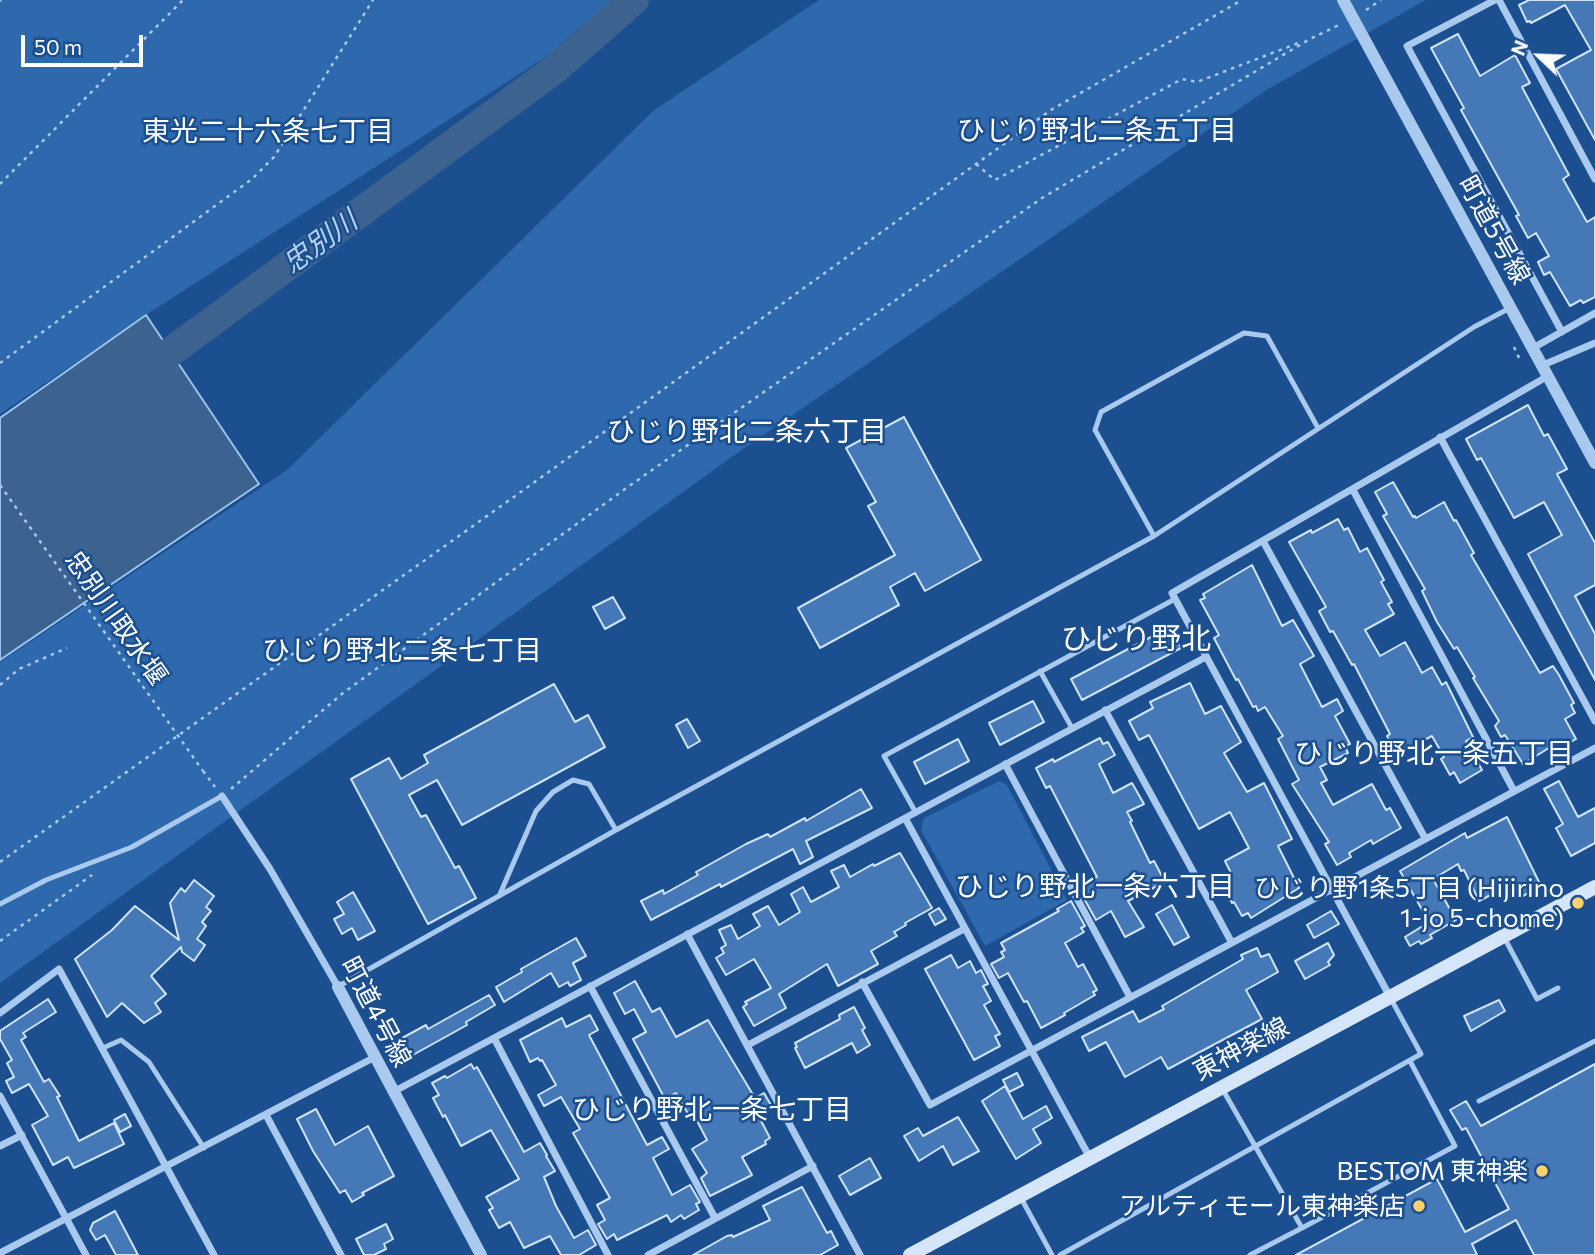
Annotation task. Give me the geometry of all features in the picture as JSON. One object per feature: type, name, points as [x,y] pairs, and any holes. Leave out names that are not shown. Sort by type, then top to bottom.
[{"type":"main road","name":"東神楽線","points":[[910,1255],[1595,887]]},
{"type":"street","points":[[1562,332],[1407,46],[1497,0],[1595,179]]},
{"type":"street","name":"町道5号線","points":[[1344,3],[1595,463]]},
{"type":"street","points":[[1533,348],[1595,313]]},
{"type":"street","points":[[1390,997],[1172,593],[1353,490],[1595,343]]},
{"type":"street","points":[[1440,437],[1595,721]]},
{"type":"street","points":[[1353,490],[1514,791]]},
{"type":"street","points":[[1263,541],[1425,838]]},
{"type":"street","points":[[393,1092],[1206,657]]},
{"type":"street","points":[[1105,710],[1232,943]]},
{"type":"street","points":[[862,982],[930,1105],[1595,748]]},
{"type":"street","points":[[1005,764],[1130,998]]},
{"type":"street","name":"町道4号線","points":[[222,796],[270,869],[338,987],[481,1255]]},
{"type":"street","points":[[905,818],[1090,1158]]},
{"type":"street","points":[[748,1045],[964,929]]},
{"type":"street","points":[[687,934],[860,1255]]},
{"type":"street","points":[[0,1013],[60,969],[214,1255]]},
{"type":"street","points":[[590,986],[715,1218]]},
{"type":"street","points":[[494,1038],[608,1255]]},
{"type":"street","points":[[0,1253],[375,1057]]},
{"type":"street","points":[[0,1096],[86,1255]]},
{"type":"street","points":[[266,1115],[341,1255]]},
{"type":"street","points":[[0,1146],[22,1135]]},
{"type":"street","points":[[648,1255],[813,1166]]},
{"type":"lane","points":[[338,987],[616,830],[1154,537],[1474,327],[1510,308]]},
{"type":"lane","points":[[1154,537],[1095,430],[1101,412],[1244,333],[1267,336],[1318,428]]},
{"type":"lane","points":[[916,813],[884,756],[1175,599]]},
{"type":"lane","points":[[1040,671],[1072,728]]},
{"type":"lane","points":[[500,894],[536,811],[553,792],[573,780],[589,784],[616,830]]},
{"type":"lane","points":[[0,904],[46,880],[132,847],[222,796]]},
{"type":"lane","points":[[1503,936],[1537,999],[1558,988]]},
{"type":"lane","points":[[1060,1255],[1421,1055],[1390,997]]},
{"type":"lane","points":[[103,1048],[121,1040],[149,1062],[204,1147]]},
{"type":"lane","points":[[1479,1101],[1595,1041]]},
{"type":"lane","points":[[1250,1255],[1455,1146],[1410,1061]]},
{"type":"lane","points":[[1222,1088],[1302,1228]]},
{"type":"lane","points":[[1020,1196],[1052,1255]]},
{"type":"path","points":[[0,184],[183,0]]},
{"type":"path","points":[[0,363],[252,179],[274,157],[373,0]]},
{"type":"path","points":[[0,862],[525,489],[1051,110],[1242,0]]},
{"type":"path","points":[[222,796],[343,694],[632,484],[1019,214],[1310,39],[1353,18],[1381,0]]},
{"type":"path","points":[[976,164],[995,180],[1182,79],[1196,82],[1310,39]]},
{"type":"path","name":"忠別川取水堰","points":[[0,485],[222,796]]},
{"type":"path","points":[[0,685],[19,668],[67,648]]},
{"type":"path","points":[[0,941],[92,875]]},
{"type":"shaded area","points":[[0,0],[634,0],[146,315],[0,414]]},
{"type":"shaded area","points":[[819,0],[1426,0],[1268,89],[743,449],[0,983],[0,662],[287,470],[653,111]]},
{"type":"shaded area","points":[[146,315],[259,484],[0,660],[0,418]]},
{"type":"shaded area","points":[[999,781],[1007,785],[1067,900],[985,946],[921,830],[924,818]]},
{"type":"building","points":[[1529,0],[1595,0],[1595,140],[1556,69],[1591,50],[1565,5],[1531,23],[1527,22],[1519,5]]},
{"type":"building","points":[[1458,34],[1480,76],[1515,55],[1530,83],[1522,87],[1569,175],[1563,179],[1587,222],[1595,217],[1595,297],[1583,303],[1581,300],[1570,306],[1550,272],[1544,275],[1538,262],[1549,256],[1536,233],[1528,238],[1516,216],[1519,215],[1461,110],[1464,108],[1431,48]]},
{"type":"building","points":[[1528,405],[1544,436],[1548,434],[1567,469],[1557,474],[1595,543],[1595,585],[1575,596],[1595,634],[1595,680],[1528,554],[1562,535],[1544,502],[1514,518],[1481,458],[1477,460],[1466,439]]},
{"type":"building","points":[[904,417],[981,560],[925,591],[915,573],[890,587],[899,605],[820,648],[798,608],[895,555],[868,506],[876,502],[846,448]]},
{"type":"building","points":[[1393,482],[1413,517],[1416,518],[1444,502],[1474,553],[1471,555],[1540,673],[1553,666],[1559,675],[1574,703],[1571,705],[1575,713],[1565,719],[1576,739],[1560,748],[1557,743],[1523,764],[1505,735],[1501,737],[1495,726],[1499,721],[1457,647],[1454,649],[1437,622],[1422,591],[1425,589],[1383,516],[1387,514],[1375,492]]},
{"type":"building","points":[[1338,519],[1344,530],[1348,528],[1360,552],[1367,548],[1392,602],[1388,604],[1394,614],[1365,630],[1380,656],[1405,642],[1422,673],[1432,667],[1442,685],[1446,682],[1473,737],[1466,741],[1482,770],[1460,783],[1454,772],[1450,775],[1432,736],[1397,754],[1387,736],[1390,734],[1354,664],[1352,665],[1333,631],[1330,632],[1319,611],[1326,607],[1289,542]]},
{"type":"building","points":[[1252,565],[1282,626],[1293,620],[1314,656],[1300,664],[1322,707],[1337,699],[1343,711],[1335,716],[1350,744],[1345,746],[1348,753],[1320,767],[1327,780],[1321,783],[1333,805],[1372,784],[1386,810],[1390,808],[1401,828],[1373,844],[1371,840],[1349,853],[1351,857],[1337,865],[1325,844],[1329,842],[1292,784],[1299,780],[1278,739],[1283,736],[1265,707],[1258,711],[1256,706],[1253,707],[1238,679],[1236,680],[1214,638],[1219,635],[1200,600],[1205,598],[1203,594]]},
{"type":"building","points":[[613,597],[625,618],[605,629],[593,607]]},
{"type":"building","points":[[1170,627],[1181,648],[1082,700],[1071,679]]},
{"type":"building","points":[[1190,683],[1205,714],[1221,706],[1241,742],[1224,753],[1247,792],[1264,783],[1292,839],[1278,846],[1299,888],[1251,918],[1248,913],[1242,916],[1221,883],[1221,878],[1231,873],[1225,861],[1249,848],[1230,812],[1199,829],[1149,735],[1139,740],[1129,721],[1153,708],[1150,702]]},
{"type":"building","points":[[554,684],[575,722],[588,715],[605,747],[462,825],[437,780],[409,795],[421,817],[426,815],[455,868],[459,866],[476,898],[428,924],[351,779],[389,758],[401,779],[428,763],[424,755]]},
{"type":"building","points":[[1033,701],[1044,722],[1000,745],[989,723]]},
{"type":"building","points":[[687,719],[700,741],[688,748],[676,725]]},
{"type":"building","points":[[1100,738],[1103,744],[1108,742],[1115,755],[1099,764],[1113,793],[1132,783],[1144,804],[1127,812],[1150,863],[1154,861],[1165,882],[1128,901],[1144,927],[1125,937],[1111,911],[1096,920],[1082,895],[1086,893],[1082,886],[1097,877],[1050,786],[1046,788],[1036,768],[1053,759],[1054,762]]},
{"type":"building","points":[[958,739],[969,761],[925,784],[914,762]]},
{"type":"building","points":[[1559,781],[1578,817],[1595,808],[1595,843],[1571,856],[1556,828],[1563,824],[1544,789]]},
{"type":"building","points":[[861,789],[872,808],[806,841],[813,857],[800,864],[793,849],[651,920],[641,901],[663,890],[664,894],[698,875],[696,872],[746,844],[768,834],[770,837],[805,818],[806,821]]},
{"type":"building","points":[[1507,817],[1541,886],[1521,897],[1514,883],[1479,901],[1464,870],[1461,871],[1458,864],[1433,879],[1456,920],[1430,935],[1432,938],[1410,946],[1405,937],[1429,922],[1400,871],[1465,833],[1467,838]]},
{"type":"building","points":[[900,853],[932,908],[905,923],[906,925],[894,932],[897,936],[871,951],[878,964],[838,986],[827,964],[779,994],[786,1008],[754,1026],[743,1007],[747,1004],[745,1002],[771,988],[754,959],[726,975],[716,958],[724,953],[721,948],[726,945],[719,930],[731,925],[738,939],[760,926],[753,914],[768,906],[779,925],[800,912],[791,894],[803,887],[811,902],[839,887],[831,871],[844,865],[850,877]]},
{"type":"building","points":[[194,880],[214,896],[206,907],[211,911],[202,922],[206,926],[197,939],[205,945],[194,961],[182,952],[181,947],[151,976],[166,994],[155,1003],[161,1012],[144,1023],[122,1003],[107,1017],[75,959],[112,930],[135,906],[179,940],[170,903],[181,888],[185,892]]},
{"type":"building","points":[[353,892],[375,931],[358,940],[352,928],[342,934],[334,919],[344,914],[337,902]]},
{"type":"building","points":[[1071,901],[1085,926],[1081,928],[1084,932],[1065,943],[1078,967],[1083,964],[1097,990],[1093,992],[1095,995],[1041,1028],[1008,973],[999,978],[991,964],[1004,957],[1001,952],[1005,950],[1001,943],[1059,911],[1057,909]]},
{"type":"building","points":[[1172,905],[1189,937],[1174,945],[1156,914]]},
{"type":"building","points":[[939,908],[946,919],[935,925],[929,914]]},
{"type":"building","points":[[1331,911],[1339,924],[1314,938],[1307,925]]},
{"type":"building","points":[[576,938],[586,956],[573,963],[581,980],[570,986],[568,982],[559,987],[551,973],[504,1002],[496,987],[522,972],[521,969]]},
{"type":"building","points":[[1328,943],[1334,955],[1328,962],[1330,965],[1305,979],[1295,961]]},
{"type":"building","points":[[1257,948],[1261,957],[1269,954],[1278,972],[1246,990],[1262,1019],[1168,1069],[1161,1057],[1125,1077],[1106,1042],[1089,1051],[1082,1037],[1133,1011],[1139,1022],[1243,959],[1241,955]]},
{"type":"building","points":[[951,955],[958,968],[970,961],[976,973],[981,970],[988,984],[983,986],[991,1001],[984,1005],[1000,1034],[995,1036],[1000,1046],[974,1060],[925,969]]},
{"type":"building","points":[[635,981],[652,1012],[660,1008],[676,1037],[708,1020],[755,1098],[764,1093],[772,1107],[758,1115],[770,1138],[765,1141],[766,1144],[742,1157],[752,1175],[710,1196],[701,1178],[707,1173],[692,1149],[707,1140],[695,1117],[691,1119],[676,1093],[665,1099],[633,1039],[646,1032],[634,1009],[625,1014],[614,993]]},
{"type":"building","points":[[489,995],[495,1005],[466,1022],[467,1025],[402,1061],[393,1043],[426,1025],[428,1029]]},
{"type":"building","points":[[48,999],[56,1012],[23,1033],[26,1037],[21,1040],[44,1082],[49,1079],[60,1096],[57,1097],[79,1141],[114,1123],[124,1144],[74,1168],[68,1157],[53,1165],[32,1125],[48,1116],[29,1084],[12,1093],[6,1081],[14,1077],[7,1063],[12,1060],[0,1039],[0,1031]]},
{"type":"building","points":[[1499,1000],[1505,1011],[1471,1031],[1464,1016]]},
{"type":"building","points":[[854,1007],[870,1045],[857,1053],[852,1043],[805,1068],[795,1043],[840,1019],[839,1015]]},
{"type":"building","points":[[590,1015],[598,1030],[589,1035],[647,1145],[662,1137],[669,1149],[653,1158],[672,1195],[690,1185],[700,1202],[696,1204],[699,1210],[684,1219],[681,1215],[671,1222],[667,1215],[617,1240],[614,1234],[607,1239],[598,1224],[605,1220],[597,1205],[610,1198],[573,1133],[580,1129],[561,1097],[544,1106],[538,1095],[556,1085],[542,1060],[538,1058],[530,1062],[520,1040],[562,1018],[566,1027]]},
{"type":"building","points":[[471,1064],[474,1069],[477,1067],[524,1152],[540,1143],[555,1171],[544,1177],[574,1238],[588,1230],[596,1245],[579,1255],[561,1255],[550,1236],[524,1248],[510,1222],[499,1228],[489,1210],[493,1208],[486,1197],[519,1179],[491,1130],[461,1146],[433,1098],[439,1095],[432,1083]]},
{"type":"building","name":"BESTOM 東神楽","points":[[1595,1064],[1595,1255],[1534,1255],[1516,1220],[1472,1244],[1477,1255],[1296,1255],[1437,1179],[1465,1232],[1509,1209],[1466,1128],[1462,1130],[1450,1110],[1466,1101],[1481,1126]]},
{"type":"building","points":[[1017,1073],[1023,1085],[1009,1092],[1003,1080]]},
{"type":"building","points":[[1005,1086],[1023,1119],[1046,1106],[1052,1118],[1033,1129],[1041,1143],[1016,1159],[982,1101]]},
{"type":"building","points":[[316,1109],[335,1145],[368,1126],[394,1176],[362,1193],[364,1195],[352,1202],[345,1190],[340,1193],[313,1151],[297,1119]]},
{"type":"building","points":[[125,1114],[131,1126],[120,1132],[114,1120]]},
{"type":"building","points":[[958,1117],[979,1151],[953,1165],[943,1146],[919,1161],[904,1136],[918,1128],[923,1136]]},
{"type":"building","points":[[870,1158],[881,1178],[850,1195],[839,1176]]},
{"type":"building","points":[[802,1187],[827,1233],[831,1231],[838,1245],[820,1255],[693,1255],[727,1236],[733,1237],[770,1220],[763,1206]]},
{"type":"building","points":[[115,1211],[138,1255],[116,1255],[105,1235],[96,1240],[90,1230],[93,1223]]},
{"type":"building","points":[[386,1224],[393,1239],[384,1244],[386,1249],[374,1255],[364,1255],[356,1239]]},
{"type":"waterway","name":"忠別川","points":[[138,376],[555,69],[634,0]]},
{"type":"place","name":"ひじり野1条5丁目 (Hijirino 1-jo 5-chome)","points":[[1578,903]]},
{"type":"place","name":"BESTOM 東神楽","points":[[1542,1171]]},
{"type":"place","name":"アルティモール東神楽店","points":[[1419,1206]]},
{"type":"district","name":"ひじり野北二条五丁目","points":[[1097,131]]},
{"type":"district","name":"東光二十六条七丁目","points":[[268,132]]},
{"type":"district","name":"ひじり野北二条六丁目","points":[[747,432]]},
{"type":"district","name":"ひじり野北","points":[[1136,639]]},
{"type":"district","name":"ひじり野北二条七丁目","points":[[402,651]]},
{"type":"district","name":"ひじり野北一条五丁目","points":[[1434,754]]},
{"type":"district","name":"ひじり野北一条六丁目","points":[[1095,887]]},
{"type":"district","name":"ひじり野北一条七丁目","points":[[712,1110]]}]
